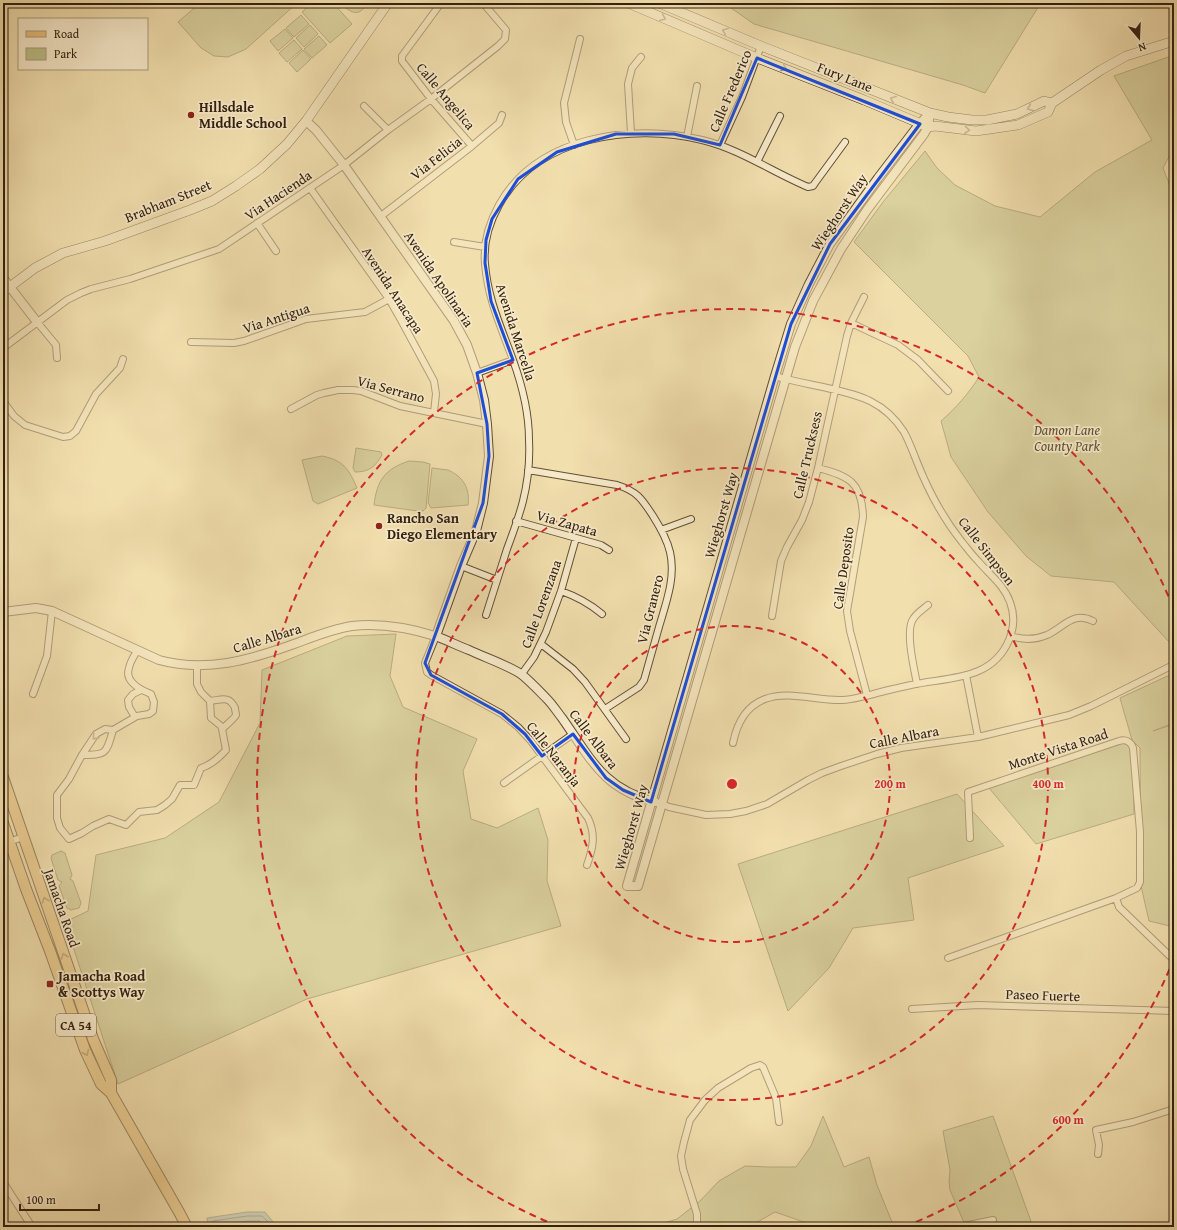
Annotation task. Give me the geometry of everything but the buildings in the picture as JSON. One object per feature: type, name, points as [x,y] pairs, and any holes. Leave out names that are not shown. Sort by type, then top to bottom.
[{"type":"main road","name":"Brabham Street","points":[[6,289],[35,268],[63,253],[105,241],[212,201],[260,169],[288,144],[306,121],[388,3]]},
{"type":"main road","name":"Fury Lane","points":[[628,3],[757,58],[924,125],[976,131],[1018,125],[1048,112],[1052,103],[1101,70],[1126,56],[1174,41]]},
{"type":"main road","name":"Fury Lane","points":[[659,3],[761,46],[930,113],[972,120],[987,120],[1016,114],[1044,101],[1052,103]]},
{"type":"main road","name":"Jamacha Road","points":[[3,777],[93,1039],[111,1080],[111,1093]]},
{"type":"main road","name":"Jamacha Road","points":[[3,823],[6,843],[50,951],[85,1050],[101,1084],[111,1093],[187,1227]]},
{"type":"main road","points":[[50,951],[57,935]]},
{"type":"street","name":"Calle Angelica","points":[[441,3],[402,56],[402,61],[431,99],[472,146]]},
{"type":"street","name":"Via Hacienda","points":[[3,348],[67,300],[81,293],[130,279],[219,249],[344,165],[388,130],[431,99],[505,39],[506,30],[483,3]]},
{"type":"street","points":[[574,145],[566,122],[564,103],[580,40]]},
{"type":"street","name":"Calle Frederico","points":[[720,145],[742,97],[761,46]]},
{"type":"street","points":[[632,132],[628,84],[632,68],[641,57]]},
{"type":"street","points":[[687,137],[697,86]]},
{"type":"street","points":[[364,106],[388,130]]},
{"type":"street","name":"Wieghorst Way","points":[[924,125],[924,134],[867,210],[840,249],[813,301],[795,347],[638,886],[627,886],[791,324],[809,284],[830,244],[878,178],[924,125],[930,113]]},
{"type":"street","name":"Via Felicia","points":[[381,216],[472,146],[499,123],[502,115]]},
{"type":"street","points":[[757,162],[780,116]]},
{"type":"street","name":"Avenida Apolinaria","points":[[306,121],[316,130],[344,165],[454,321],[467,345],[477,373],[484,400],[489,456],[483,503],[476,531],[461,566],[436,636]]},
{"type":"street","name":"Avenida Marcella","points":[[486,615],[523,501],[528,470],[528,423],[523,392],[513,360],[498,322],[490,294],[485,262],[486,240],[492,219],[503,197],[532,167],[546,158],[574,145],[609,135],[632,132],[674,134],[720,145],[808,187],[815,183],[845,142]]},
{"type":"street","name":"Avenida Anacapa","points":[[310,188],[388,299],[401,320],[434,381],[436,394],[434,412]]},
{"type":"street","points":[[257,223],[276,251]]},
{"type":"street","points":[[454,242],[486,247]]},
{"type":"street","points":[[3,278],[6,289],[56,345],[57,358]]},
{"type":"street","name":"Calle Trucksess","points":[[772,616],[782,561],[787,547],[809,502],[847,336],[864,297]]},
{"type":"street","name":"Via Antigua","points":[[191,342],[234,343],[244,341],[306,319],[365,312],[388,299]]},
{"type":"street","points":[[851,324],[898,345],[918,360],[948,391]]},
{"type":"street","points":[[3,400],[14,416],[26,425],[63,437],[70,436],[76,431],[96,394],[120,368],[123,359]]},
{"type":"street","points":[[477,373],[513,360]]},
{"type":"street","name":"Calle Simpson","points":[[733,743],[736,729],[744,714],[756,703],[766,698],[783,695],[842,700],[853,699],[977,672],[993,663],[1005,648],[1010,636],[1013,618],[1007,595],[961,540],[943,513],[923,477],[907,437],[887,412],[869,400],[856,394],[775,376]]},
{"type":"street","name":"Via Serrano","points":[[291,409],[317,395],[346,390],[361,391],[400,406],[487,424]]},
{"type":"street","name":"Calle Deposito","points":[[818,468],[836,473],[852,481],[860,494],[863,503],[863,517],[847,611],[850,631],[867,695]]},
{"type":"street","name":"Via Granero","points":[[528,470],[617,485],[636,493],[648,508],[661,530],[670,552],[672,575],[644,680],[640,687],[604,709]]},
{"type":"street","points":[[661,530],[691,519]]},
{"type":"street","name":"Via Zapata","points":[[516,521],[601,545],[609,550]]},
{"type":"street","name":"Calle Lorenzana","points":[[521,675],[541,644],[561,591],[576,538]]},
{"type":"street","points":[[461,566],[498,580]]},
{"type":"street","points":[[561,591],[588,602],[602,614]]},
{"type":"street","points":[[917,684],[910,629],[916,614],[928,605]]},
{"type":"street","name":"Calle Albara","points":[[3,612],[36,608],[52,611],[159,660],[167,663],[197,666],[220,665],[256,656],[323,633],[351,626],[369,625],[400,628],[436,636],[521,675],[548,700],[596,767],[606,778],[618,787],[652,802],[706,815],[737,813],[768,804],[812,778],[857,760],[902,748],[978,738],[1069,715],[1091,706],[1173,665]]},
{"type":"street","points":[[33,694],[46,656],[52,611]]},
{"type":"street","points":[[1010,636],[1021,639],[1037,638],[1052,632],[1072,619],[1083,618],[1093,621]]},
{"type":"street","name":"Calle Naranja","points":[[436,636],[424,663],[427,672],[502,714],[525,734],[591,824],[594,834],[594,845],[587,865]]},
{"type":"street","points":[[541,644],[573,669],[585,682],[626,739]]},
{"type":"street","points":[[82,755],[98,755],[103,753],[108,749],[114,730],[135,717],[149,714],[153,711],[154,699],[151,694],[140,690],[130,680],[128,674],[129,668],[137,651]]},
{"type":"street","points":[[114,730],[105,728],[96,734],[82,755],[69,779],[57,795],[57,818],[60,828],[69,839],[108,819],[126,825],[139,812],[157,810],[172,799],[180,785],[194,785],[201,768],[210,765],[226,750],[221,726],[211,718],[210,701],[198,689],[197,666]]},
{"type":"street","points":[[966,675],[978,738]]},
{"type":"street","points":[[135,717],[129,708],[128,700],[133,694],[140,690]]},
{"type":"street","points":[[210,701],[226,699],[234,707],[236,713],[235,717],[222,729]]},
{"type":"street","points":[[504,784],[573,734]]},
{"type":"street","name":"Monte Vista Road","points":[[948,958],[1116,898],[1137,888],[1140,882],[1140,832],[1133,748],[1131,744],[1126,741],[1119,741],[968,792],[970,838]]},
{"type":"street","points":[[6,843],[23,837]]},
{"type":"street","points":[[1116,898],[1119,907],[1174,960]]},
{"type":"street","name":"Paseo Fuerte","points":[[912,1010],[978,1005],[1174,1012]]},
{"type":"street","points":[[697,1227],[697,1214],[683,1168],[681,1156],[690,1120],[705,1100],[718,1088],[751,1068],[760,1065],[764,1067],[776,1098],[779,1122]]},
{"type":"street","points":[[1098,1154],[1099,1145],[1096,1130],[1133,1122],[1174,1109]]},
{"type":"street","points":[[3,1182],[32,1227]]},
{"type":"street","points":[[959,1227],[993,1220]]},
{"type":"highlighted area","points":[[757,58],[920,124],[830,244],[791,324],[651,802],[623,790],[606,778],[573,734],[542,756],[525,734],[502,714],[431,675],[425,663],[483,503],[489,456],[487,424],[477,373],[513,360],[491,301],[485,263],[486,240],[492,219],[518,179],[557,152],[616,134],[674,134],[720,145]]},
{"type":"green space","points":[[200,3],[297,3],[246,49],[228,57],[214,56],[201,48],[178,22]]},
{"type":"green space","points":[[312,3],[333,3],[352,24],[330,43],[302,12]]},
{"type":"green space","points":[[339,3],[368,3],[361,11],[354,12]]},
{"type":"green space","points":[[724,3],[1039,3],[1037,9],[985,93],[963,85],[754,24]]},
{"type":"green space","points":[[301,15],[309,24],[294,37],[286,28]]},
{"type":"green space","points":[[310,25],[318,34],[304,47],[296,38]]},
{"type":"green space","points":[[285,29],[293,38],[278,51],[270,41]]},
{"type":"green space","points":[[319,36],[327,45],[312,58],[304,49]]},
{"type":"green space","points":[[294,40],[302,49],[287,62],[279,53]]},
{"type":"green space","points":[[303,50],[311,59],[297,72],[289,63]]},
{"type":"green space","name":"Damon Lane County Park","points":[[1174,55],[1174,147],[1163,168],[1174,196],[1174,649],[1114,582],[1051,576],[1026,556],[988,512],[951,457],[941,421],[962,400],[979,377],[968,356],[854,242],[883,202],[925,151],[937,168],[955,185],[995,206],[1040,217],[1095,172],[1152,140],[1114,76]]},
{"type":"green space","points":[[356,448],[381,452],[382,455],[377,463],[368,470],[355,472],[353,468]]},
{"type":"green space","points":[[322,456],[335,460],[344,466],[357,488],[318,504],[313,501],[302,460]]},
{"type":"green space","points":[[409,461],[430,464],[426,508],[423,511],[418,511],[374,505],[375,496],[380,482],[388,472]]},
{"type":"green space","points":[[432,468],[448,470],[462,480],[467,489],[468,505],[431,508],[428,503]]},
{"type":"green space","points":[[396,634],[390,676],[403,707],[477,739],[463,771],[471,819],[497,828],[538,808],[548,840],[547,881],[561,926],[307,999],[118,1084],[65,922],[88,911],[96,855],[165,838],[219,802],[260,723],[262,670],[347,636]]},
{"type":"green space","points":[[1174,673],[1174,723],[1153,731],[1174,724],[1174,927],[1149,921],[1141,886],[1140,748],[1132,740],[1120,698]]},
{"type":"green space","points":[[1132,740],[1134,814],[1036,844],[989,788]]},
{"type":"green space","points":[[957,794],[1004,846],[908,878],[914,920],[853,928],[829,968],[788,1011],[738,864]]},
{"type":"green space","points":[[61,851],[65,853],[72,875],[70,879],[73,881],[81,903],[79,908],[71,910],[67,908],[59,886],[62,882],[58,880],[51,858],[52,855]]},
{"type":"green space","points":[[823,1116],[844,1167],[869,1157],[877,1185],[894,1227],[818,1227],[775,1212],[754,1224],[753,1227],[651,1227],[677,1219],[700,1201],[719,1181],[745,1166],[796,1167],[811,1146]]},
{"type":"green space","points":[[993,1116],[1033,1227],[1003,1227],[993,1220],[965,1225],[950,1190],[950,1170],[943,1131]]},
{"type":"water","points":[[247,1212],[265,1212],[274,1223],[273,1227],[208,1227],[207,1218]]},
{"type":"place","name":"Hillsdale Middle School","points":[[191,115]]},
{"type":"place","name":"Rancho San Diego Elementary","points":[[379,526]]},
{"type":"place","name":"Jamacha Road & Scottys Way","points":[[50,984]]}]
